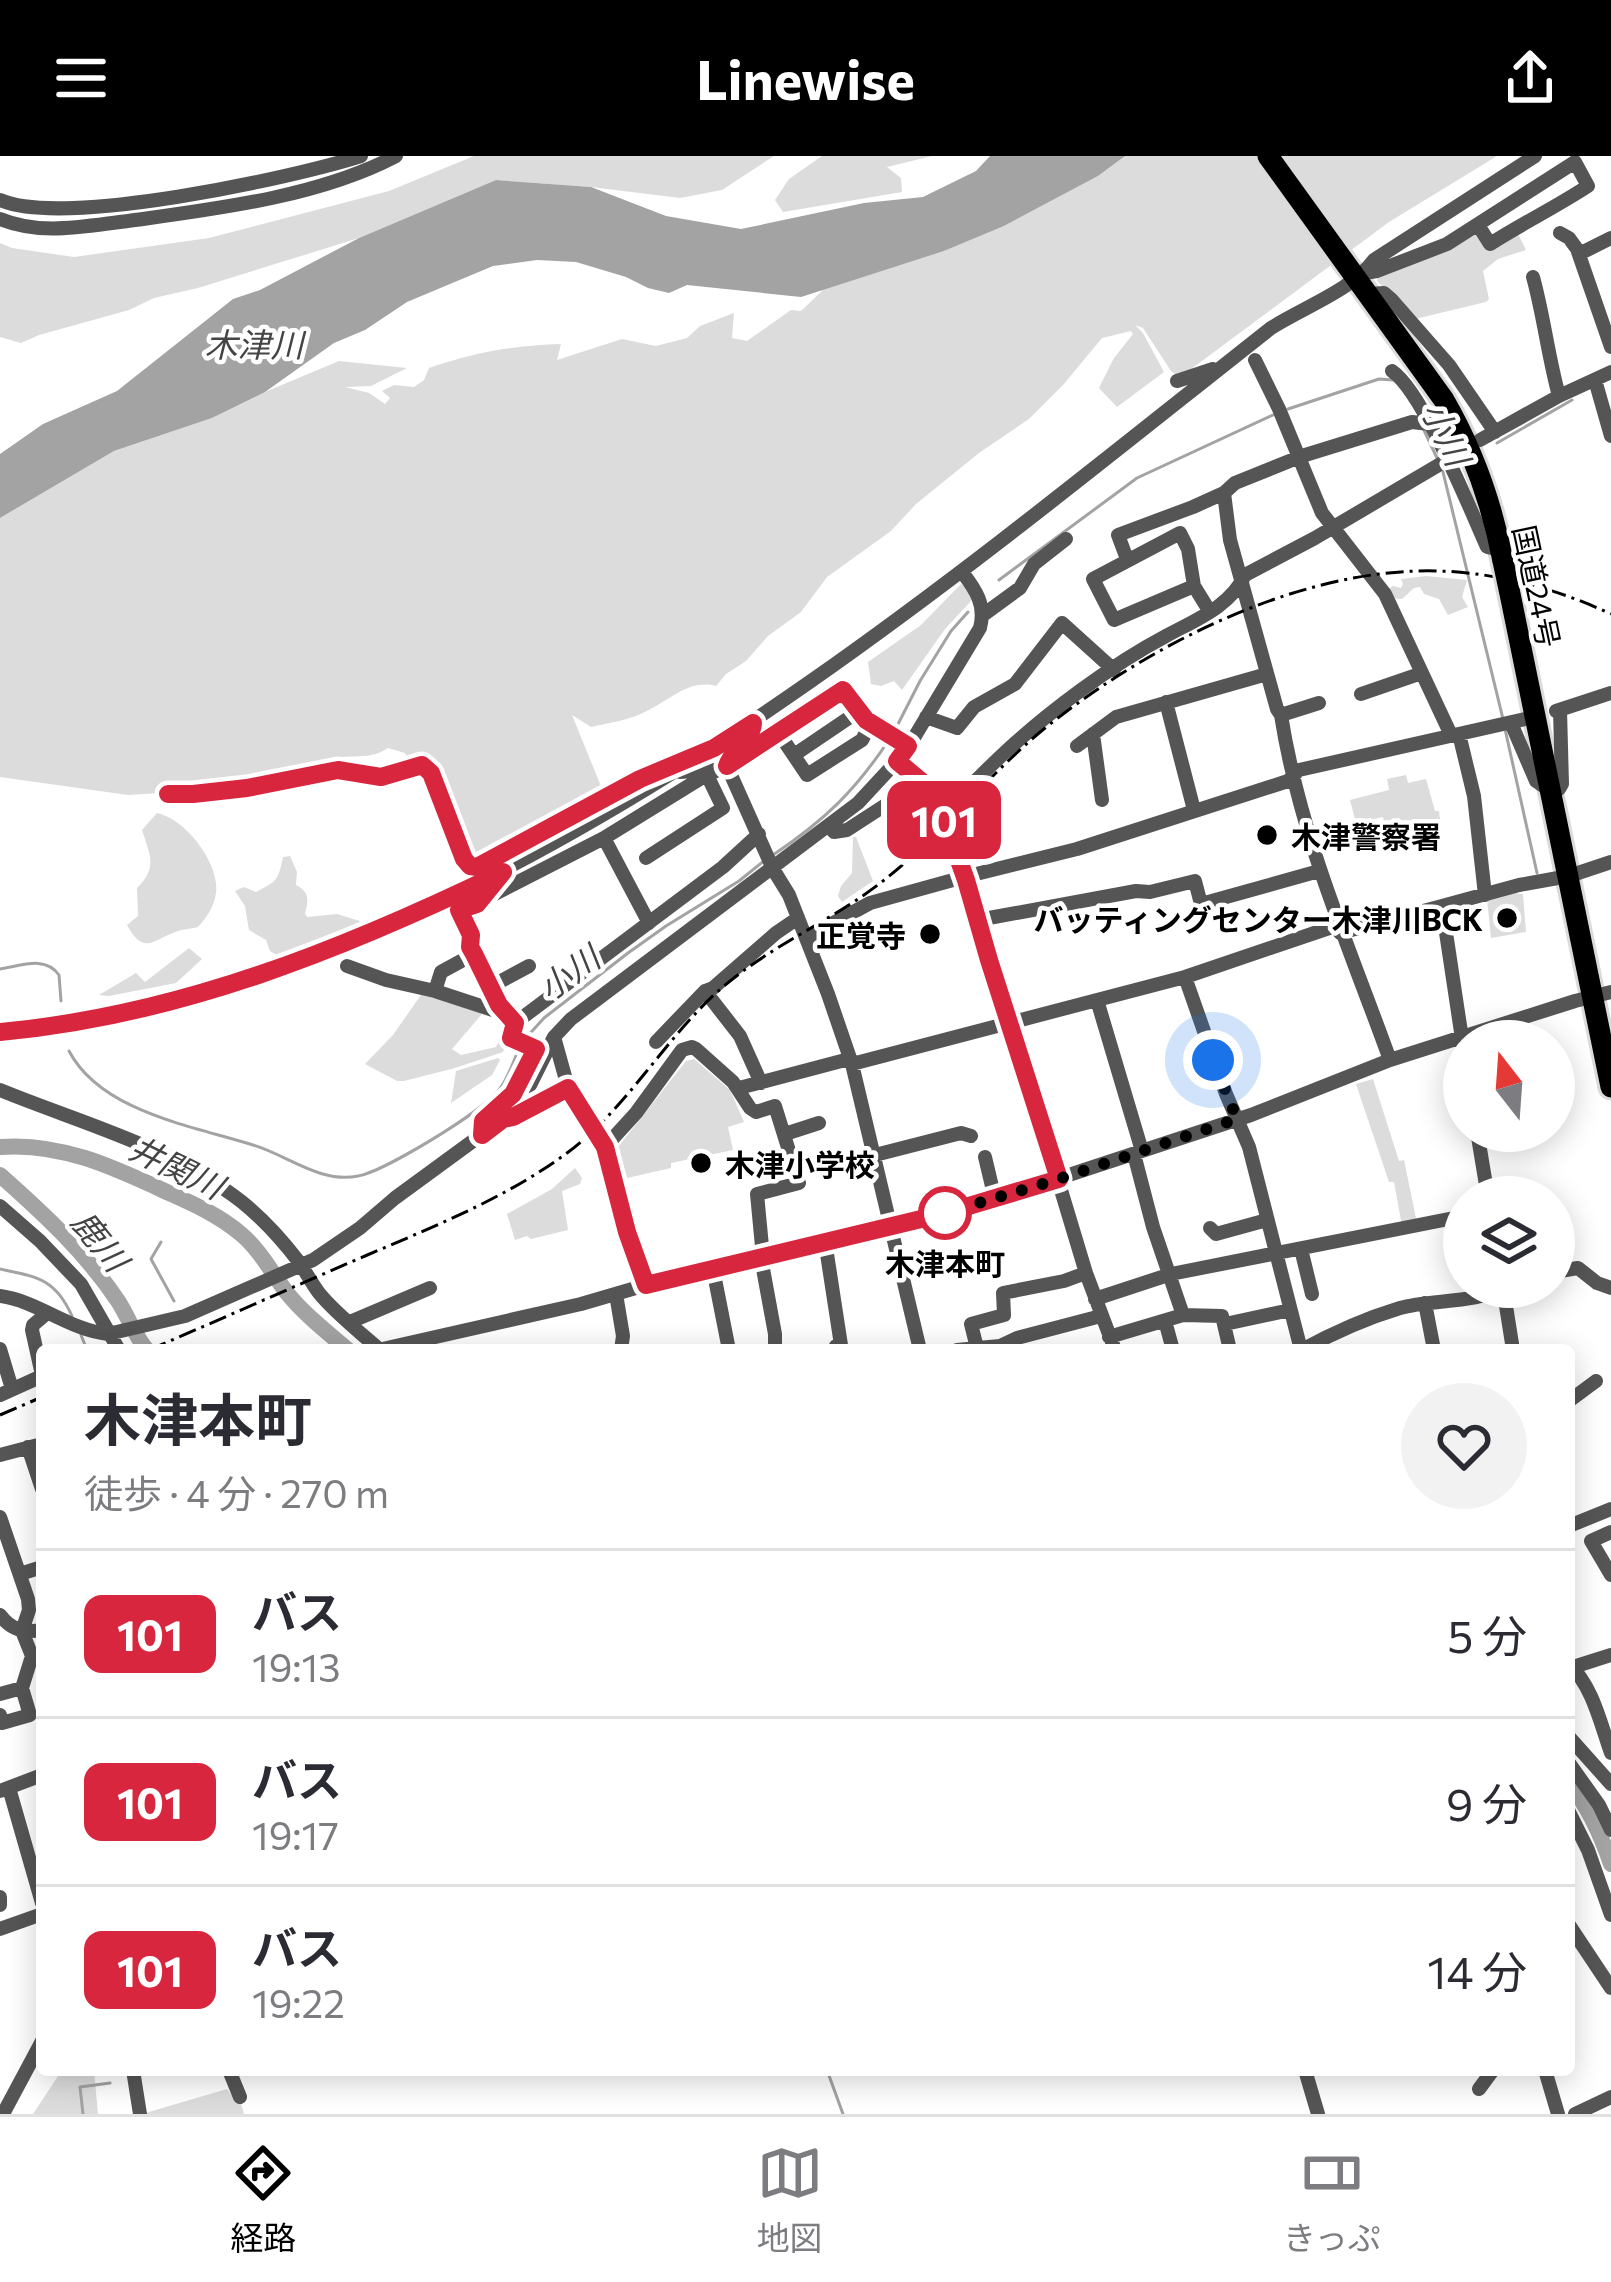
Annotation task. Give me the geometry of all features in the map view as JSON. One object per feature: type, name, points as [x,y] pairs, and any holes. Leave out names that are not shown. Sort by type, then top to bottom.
[{"type":"highway","name":"国道24号","points":[[1268,156],[1434,384],[1483,482],[1568,876],[1601,994],[1611,1088]]},
{"type":"street","points":[[0,200],[58,209],[185,195],[320,169],[361,156]]},
{"type":"street","points":[[0,219],[73,229],[199,212],[292,193],[397,156]]},
{"type":"street","points":[[1360,279],[1374,260],[1535,156]]},
{"type":"street","points":[[0,1032],[129,1013],[267,973],[386,926],[503,872],[676,772],[874,638],[1275,325],[1360,279],[1447,244],[1575,162],[1588,186],[1490,244],[1478,225]]},
{"type":"street","points":[[1560,233],[1573,242],[1579,254],[1611,347]]},
{"type":"street","points":[[1579,254],[1611,238]]},
{"type":"street","points":[[1533,277],[1559,396]]},
{"type":"street","points":[[1360,279],[1384,293],[1403,313],[1449,365],[1496,432]]},
{"type":"street","points":[[1255,360],[1322,513],[1385,594],[1455,734],[1474,796],[1485,895]]},
{"type":"street","points":[[1177,381],[1224,366]]},
{"type":"street","points":[[1392,371],[1409,388],[1487,547],[1502,555]]},
{"type":"street","points":[[1480,440],[1611,372]]},
{"type":"street","points":[[1595,380],[1611,436]]},
{"type":"street","points":[[1127,559],[1118,535],[1299,458],[1423,423]]},
{"type":"street","points":[[944,807],[1034,727],[1160,639],[1210,612],[1245,575],[1447,460]]},
{"type":"street","points":[[1224,493],[1241,584],[1281,715],[1319,872],[1390,1060]]},
{"type":"street","points":[[1194,586],[1114,620],[1094,579],[1180,533],[1194,586],[1210,612]]},
{"type":"street","points":[[983,615],[1020,588],[1034,564],[1066,539]]},
{"type":"street","points":[[0,1296],[111,1334],[185,1316],[267,1281],[313,1260],[359,1228],[503,1119],[535,1078],[554,1037],[585,1008],[829,826],[897,761],[902,742],[926,717],[980,628],[983,615],[978,595],[962,572]]},
{"type":"street","points":[[926,717],[956,728],[974,707],[1015,684],[1062,623],[1114,670]]},
{"type":"street","points":[[1361,694],[1422,673]]},
{"type":"street","points":[[1077,746],[1116,717],[1267,674]]},
{"type":"street","points":[[482,1135],[483,1121],[523,1079],[536,1049],[512,1026],[490,987],[470,947],[471,935],[459,910],[604,838],[843,690],[875,726],[902,742]]},
{"type":"street","points":[[806,938],[870,903],[1077,849],[1288,781],[1299,770],[1455,734],[1512,723],[1536,781],[1552,792],[1562,784],[1553,712],[1611,693]]},
{"type":"street","points":[[1166,702],[1194,810]]},
{"type":"street","points":[[1281,715],[1319,704]]},
{"type":"street","points":[[794,755],[859,710]]},
{"type":"street","points":[[753,723],[751,735],[727,766],[798,918],[851,1062],[919,1344]]},
{"type":"street","points":[[778,732],[808,775],[862,740],[875,726]]},
{"type":"street","points":[[1093,734],[1102,800]]},
{"type":"street","points":[[168,794],[247,788],[338,770],[381,777],[422,765],[431,773],[464,859],[477,867],[640,779],[714,748]]},
{"type":"street","points":[[897,761],[944,807],[943,816],[1112,1344],[1183,1315],[1220,1315],[1229,1344]]},
{"type":"street","points":[[676,772],[727,766]]},
{"type":"street","points":[[646,858],[723,808],[707,776]]},
{"type":"street","points":[[829,826],[834,832],[848,830],[922,782]]},
{"type":"street","points":[[604,838],[649,923]]},
{"type":"street","points":[[512,1026],[760,838]]},
{"type":"street","points":[[739,1088],[1010,1025],[1339,929],[1611,862]]},
{"type":"street","points":[[477,904],[503,872]]},
{"type":"street","points":[[978,920],[1195,881],[1201,904],[1319,872]]},
{"type":"street","points":[[1442,906],[1459,1020]]},
{"type":"street","points":[[656,1042],[705,991],[798,918]]},
{"type":"street","points":[[435,991],[442,972],[474,954]]},
{"type":"street","points":[[347,966],[435,991],[512,1026]]},
{"type":"street","points":[[490,987],[529,966]]},
{"type":"street","points":[[1185,977],[1249,1147],[1290,1310],[1303,1344]]},
{"type":"street","points":[[705,991],[740,1036],[761,1083]]},
{"type":"street","points":[[1529,1020],[1601,994]]},
{"type":"street","points":[[1097,1000],[1153,1227],[1183,1315]]},
{"type":"street","points":[[554,1037],[568,1088],[605,1147],[646,1285]]},
{"type":"street","points":[[605,1147],[682,1050],[692,1047],[739,1088],[750,1108],[756,1112],[775,1106],[799,1184],[757,1194],[774,1344]]},
{"type":"street","points":[[404,1344],[995,1199],[1237,1119],[1390,1060],[1443,1048]]},
{"type":"street","points":[[503,1119],[568,1088]]},
{"type":"street","points":[[0,1090],[140,1143],[187,1166],[242,1202],[273,1232],[316,1289],[373,1344]]},
{"type":"street","points":[[785,1134],[819,1123]]},
{"type":"street","points":[[875,1155],[961,1133],[970,1136]]},
{"type":"street","points":[[985,1157],[995,1199]]},
{"type":"street","points":[[0,1206],[81,1284],[116,1344]]},
{"type":"street","points":[[1210,1228],[1216,1234],[1267,1220]]},
{"type":"street","points":[[1095,1299],[1171,1274],[1443,1220]]},
{"type":"street","points":[[825,1241],[841,1344]]},
{"type":"street","points":[[1301,1249],[1312,1294]]},
{"type":"street","points":[[1575,1268],[1611,1288]]},
{"type":"street","points":[[713,1269],[728,1344]]},
{"type":"street","points":[[976,1344],[971,1324],[1004,1315],[1003,1293],[1087,1273]]},
{"type":"street","points":[[350,1322],[430,1288]]},
{"type":"street","points":[[616,1294],[622,1344]]},
{"type":"street","points":[[1316,1344],[1397,1309],[1443,1301]]},
{"type":"street","points":[[1425,1303],[1433,1344]]},
{"type":"street","points":[[1507,1308],[1513,1344]]},
{"type":"street","points":[[1225,1324],[1290,1310]]},
{"type":"street","points":[[1004,1311],[1012,1316],[1017,1338]]},
{"type":"street","points":[[36,1348],[32,1330],[46,1314]]},
{"type":"street","points":[[1004,1344],[1101,1316]]},
{"type":"street","points":[[1165,1321],[1171,1344]]},
{"type":"street","points":[[0,1349],[6,1392],[36,1379]]},
{"type":"street","points":[[1575,1397],[1596,1381]]},
{"type":"street","points":[[0,1455],[35,1446]]},
{"type":"street","points":[[1575,1524],[1611,1509]]},
{"type":"street","points":[[0,1517],[29,1610],[22,1631],[36,1658]]},
{"type":"street","points":[[1611,1532],[1591,1541],[1611,1575]]},
{"type":"street","points":[[20,1574],[36,1569]]},
{"type":"street","points":[[0,1615],[22,1631],[36,1630]]},
{"type":"street","points":[[1575,1665],[1611,1654]]},
{"type":"street","points":[[0,1715],[2,1723],[30,1715],[22,1688],[36,1662]]},
{"type":"street","points":[[1575,1674],[1590,1694],[1611,1753]]},
{"type":"street","points":[[0,1694],[22,1688]]},
{"type":"street","points":[[1575,1744],[1611,1784]]},
{"type":"street","points":[[1575,1771],[1611,1830]]},
{"type":"street","points":[[36,1777],[4,1789],[36,1859]]},
{"type":"street","points":[[1575,1823],[1611,1915]]},
{"type":"street","points":[[0,1929],[36,1916]]},
{"type":"street","points":[[1576,1948],[1611,1988]]},
{"type":"street","points":[[3,2114],[36,2052]]},
{"type":"street","points":[[134,2076],[140,2114]]},
{"type":"street","points":[[232,2076],[241,2097]]},
{"type":"street","points":[[1307,2076],[1318,2114]]},
{"type":"street","points":[[1479,2089],[1489,2076]]},
{"type":"street","points":[[1547,2076],[1558,2114]]},
{"type":"street","points":[[1575,2114],[1611,2097]]},
{"type":"shaded area","points":[[474,156],[774,156],[722,190],[680,198],[496,180],[359,238],[21,343],[0,337],[0,243],[74,257],[209,238],[389,191]]},
{"type":"shaded area","points":[[822,156],[932,156],[887,167],[901,178],[902,192],[783,212],[775,200],[789,179]]},
{"type":"shaded area","points":[[1125,156],[1497,156],[1389,222],[1183,375],[1171,371],[1143,328],[1135,325],[1164,372],[1117,407],[1099,388],[1133,334],[1102,338],[1029,419],[979,453],[916,504],[891,531],[827,577],[801,612],[716,686],[688,688],[640,714],[591,727],[572,715],[605,796],[468,874],[426,759],[410,763],[405,753],[388,748],[319,762],[319,771],[224,789],[128,795],[0,777],[0,518],[114,451],[212,418],[339,361],[407,368],[371,386],[345,387],[369,393],[385,404],[390,398],[382,391],[394,385],[414,387],[429,368],[494,351],[561,344],[557,360],[622,339],[656,346],[687,338],[700,326],[734,313],[732,338],[747,341],[791,310],[801,311],[824,289],[944,251],[1004,226],[1098,176]]},
{"type":"shaded area","points":[[1516,230],[1526,250],[1498,259],[1483,271],[1486,302],[1415,319],[1377,281],[1378,275],[1478,231],[1490,247]]},
{"type":"shaded area","points":[[1401,579],[1467,580],[1462,597],[1468,607],[1448,615],[1439,599],[1424,594],[1420,587],[1402,599],[1392,598],[1388,589],[1401,588]]},
{"type":"shaded area","points":[[961,584],[972,600],[902,690],[894,681],[871,684],[868,662],[921,625]]},
{"type":"shaded area","points":[[1406,775],[1408,783],[1426,779],[1441,827],[1387,836],[1383,817],[1356,823],[1350,800],[1389,790],[1387,779]]},
{"type":"shaded area","points":[[157,813],[179,824],[199,844],[213,869],[216,893],[198,927],[144,943],[127,925],[138,916],[137,888],[150,867],[142,830]]},
{"type":"shaded area","points":[[853,837],[873,881],[842,902],[838,896],[841,886],[852,873]]},
{"type":"shaded area","points":[[290,856],[297,872],[296,885],[307,896],[307,917],[337,914],[363,922],[277,955],[266,940],[249,930],[245,906],[235,891],[244,887],[256,892],[268,885],[278,876],[283,857]]},
{"type":"shaded area","name":"バッティングセンター木津川BCK","points":[[1523,894],[1526,932],[1491,938],[1487,899]]},
{"type":"shaded area","points":[[189,948],[202,959],[176,983],[99,995],[136,973],[145,982]]},
{"type":"shaded area","points":[[423,992],[482,1014],[452,1049],[461,1055],[496,1047],[500,1039],[507,1040],[503,1052],[404,1081],[365,1064],[393,1035]]},
{"type":"shaded area","points":[[498,1058],[492,1075],[451,1103],[456,1071]]},
{"type":"shaded area","points":[[694,1059],[730,1090],[744,1122],[728,1127],[733,1150],[627,1178],[618,1147],[686,1061]]},
{"type":"shaded area","points":[[1373,1079],[1399,1161],[1404,1160],[1417,1223],[1402,1226],[1394,1182],[1389,1182],[1356,1084]]},
{"type":"shaded area","points":[[575,1168],[582,1178],[580,1184],[562,1191],[568,1230],[515,1240],[507,1214],[552,1189]]},
{"type":"shaded area","points":[[58,2076],[95,2076],[98,2114],[33,2114]]},
{"type":"shaded area","points":[[227,2089],[234,2098],[239,2097],[244,2114],[142,2114]]},
{"type":"water","name":"木津川","points":[[990,156],[1125,156],[1098,176],[1004,226],[944,251],[801,297],[687,285],[669,293],[576,262],[537,260],[493,266],[407,302],[365,330],[334,343],[265,392],[212,418],[114,451],[0,518],[0,454],[43,424],[117,391],[233,299],[260,290],[359,238],[496,180],[591,187],[666,216],[741,229],[864,203],[923,197],[976,171]]},
{"type":"waterway","name":"小川","points":[[1288,409],[1379,379],[1393,380]]},
{"type":"waterway","points":[[1497,443],[1572,400]]},
{"type":"waterway","name":"小川","points":[[999,580],[1137,478],[1273,415]]},
{"type":"waterway","name":"小川","points":[[1423,428],[1437,458]]},
{"type":"waterway","name":"小川","points":[[1443,472],[1503,719]]},
{"type":"waterway","name":"小川","points":[[894,732],[920,681],[968,612]]},
{"type":"waterway","name":"小川","points":[[1505,729],[1537,873]]},
{"type":"waterway","name":"小川","points":[[773,855],[837,804],[889,740]]},
{"type":"waterway","name":"小川","points":[[524,1040],[544,1018],[628,953],[765,860]]},
{"type":"waterway","name":"小川","points":[[0,969],[47,965],[59,975],[61,1001]]},
{"type":"waterway","name":"小川","points":[[69,1051],[84,1072],[125,1103],[317,1172],[344,1177],[389,1164],[474,1112],[502,1086],[519,1049]]},
{"type":"waterway","name":"井関川","points":[[0,1147],[45,1149],[87,1159],[216,1216],[248,1240],[294,1301],[341,1344]]},
{"type":"waterway","name":"鹿川","points":[[0,1175],[92,1266],[143,1344]]},
{"type":"waterway","points":[[161,1242],[151,1259],[174,1301]]},
{"type":"waterway","points":[[0,1269],[44,1281],[72,1316]]},
{"type":"waterway","points":[[81,1335],[85,1344]]},
{"type":"waterway","name":"井関川","points":[[1575,1791],[1611,1864]]},
{"type":"waterway","points":[[829,2076],[843,2114]]},
{"type":"waterway","points":[[83,2114],[80,2087],[110,2083]]},
{"type":"railway","points":[[163,1344],[444,1222],[544,1169],[608,1116],[696,1013],[735,977],[888,877],[1039,733],[1168,646],[1216,622],[1316,586],[1417,571],[1517,581],[1611,614]]},
{"type":"railway","points":[[0,1415],[36,1400]]},
{"type":"bus line","name":"101","points":[[0,1032],[129,1013],[267,973],[349,943],[503,872],[477,904],[459,910],[471,935],[470,947],[499,1005],[515,1023],[511,1038],[536,1049],[513,1094],[483,1121],[482,1135],[503,1119],[568,1088],[605,1147],[646,1285],[942,1214],[1059,1179],[943,816],[944,807],[897,761],[908,746],[866,720],[843,690],[727,766],[751,735],[753,723],[714,748],[640,779],[477,867],[464,859],[431,773],[419,764],[391,776],[338,770],[247,788],[168,794]]},
{"type":"place","name":"木津警察署","points":[[1267,835]]},
{"type":"place","name":"バッティングセンター木津川BCK","points":[[1507,918]]},
{"type":"place","name":"正覚寺","points":[[930,934]]},
{"type":"place","name":"木津小学校","points":[[701,1163]]},
{"type":"place","name":"木津本町","points":[[945,1213]]},
{"type":"route","points":[[945,1213],[1237,1119],[1213,1060]]}]
